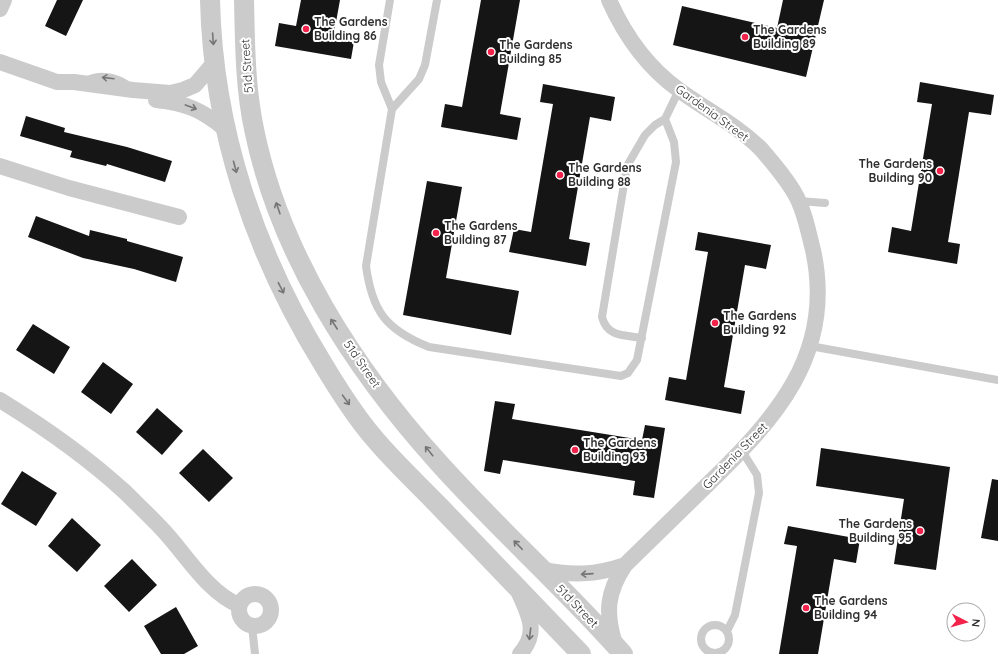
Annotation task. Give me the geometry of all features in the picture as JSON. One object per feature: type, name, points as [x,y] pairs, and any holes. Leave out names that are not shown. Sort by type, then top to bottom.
[{"type":"street","points":[[0,9],[4,0]]},
{"type":"street","points":[[210,0],[214,63],[224,129],[256,232],[278,284],[304,334],[340,391],[374,437],[581,654]]},
{"type":"street","points":[[238,0],[238,12],[245,31]]},
{"type":"street","name":"51d Street","points":[[244,0],[246,73],[254,129],[262,160],[284,226],[317,297],[360,363],[437,462],[619,650]]},
{"type":"street","name":"Gardenia Street","points":[[609,0],[620,24],[654,69],[679,90],[739,130],[761,149],[799,202],[816,264],[817,293],[810,346],[792,386],[762,430],[625,565],[617,577],[609,604],[610,626],[619,650]]},
{"type":"street","points":[[0,62],[57,82],[73,90],[106,96],[166,101],[189,106],[201,111],[224,129]]},
{"type":"street","points":[[57,82],[81,83],[170,93],[195,85],[214,63]]},
{"type":"street","points":[[0,166],[69,188],[179,218]]},
{"type":"street","points":[[0,400],[39,424],[70,447],[123,491],[162,529],[220,595],[239,605]]},
{"type":"street","name":"Gardenia Street","points":[[541,569],[563,574],[585,574],[598,573],[625,565]]},
{"type":"street","points":[[515,586],[529,616],[532,628],[531,638],[520,654]]},
{"type":"street","points":[[255,593],[262,594],[267,598],[272,611],[270,618],[259,626],[252,626],[246,624],[241,618],[239,605],[243,599],[255,593]]},
{"type":"lane","points":[[390,0],[379,65],[381,82],[392,109],[366,266],[369,288],[377,308],[391,326],[408,339],[429,347],[621,376],[628,373],[636,364],[642,338],[676,162],[674,142],[665,119]]},
{"type":"lane","points":[[392,109],[419,79],[425,65],[437,0]]},
{"type":"lane","points":[[642,338],[608,330],[604,325],[602,317],[628,166],[645,135],[655,125],[665,119],[679,90]]},
{"type":"lane","points":[[799,202],[824,203]]},
{"type":"lane","points":[[810,346],[998,380]]},
{"type":"lane","points":[[727,631],[735,615],[759,493],[757,475],[742,451]]},
{"type":"lane","points":[[252,626],[255,654]]},
{"type":"building","points":[[57,0],[83,0],[66,36],[45,26]]},
{"type":"building","name":"The Gardens Building 86","points":[[301,0],[340,0],[334,33],[355,36],[351,59],[275,46],[279,23],[296,26]]},
{"type":"building","name":"The Gardens Building 85","points":[[481,0],[520,0],[500,114],[521,118],[517,140],[441,127],[445,104],[462,107]]},
{"type":"building","name":"The Gardens Building 89","points":[[783,0],[824,0],[806,77],[673,45],[682,6],[777,28]]},
{"type":"building","name":"The Gardens Building 90","points":[[920,82],[994,95],[991,115],[969,112],[948,242],[960,244],[957,264],[888,252],[892,227],[911,231],[932,104],[917,102]]},
{"type":"building","name":"The Gardens Building 88","points":[[543,84],[615,97],[611,121],[590,117],[569,239],[590,243],[586,266],[509,252],[514,229],[531,232],[553,104],[540,102]]},
{"type":"building","points":[[26,116],[65,128],[64,132],[127,147],[172,161],[165,182],[107,164],[106,166],[70,157],[72,151],[20,136]]},
{"type":"building","name":"The Gardens Building 87","points":[[427,181],[462,187],[446,278],[519,291],[511,335],[403,315]]},
{"type":"building","points":[[36,216],[89,236],[90,230],[127,239],[127,241],[183,257],[176,282],[134,269],[83,258],[28,237]]},
{"type":"building","name":"The Gardens Building 92","points":[[698,232],[771,245],[766,269],[745,265],[724,387],[745,391],[741,414],[665,400],[669,377],[686,380],[708,252],[695,250]]},
{"type":"building","points":[[33,324],[70,347],[54,374],[16,350]]},
{"type":"building","points":[[103,362],[133,384],[111,414],[81,392]]},
{"type":"building","name":"The Gardens Building 93","points":[[495,401],[515,404],[512,419],[642,440],[645,425],[665,428],[654,498],[633,495],[635,481],[503,460],[500,474],[484,471]]},
{"type":"building","points":[[157,408],[183,431],[162,455],[136,432]]},
{"type":"building","name":"The Gardens Building 95","points":[[821,448],[950,467],[936,570],[894,564],[904,499],[816,486]]},
{"type":"building","points":[[203,449],[233,478],[209,502],[179,473]]},
{"type":"building","points":[[22,471],[57,493],[36,526],[1,504]]},
{"type":"building","points":[[992,479],[998,480],[998,541],[981,538]]},
{"type":"building","points":[[72,518],[101,545],[77,572],[48,546]]},
{"type":"building","name":"The Gardens Building 94","points":[[788,526],[860,539],[856,563],[834,559],[818,654],[779,654],[797,546],[784,544]]},
{"type":"building","points":[[132,559],[157,585],[129,612],[104,586]]},
{"type":"building","points":[[176,607],[198,646],[184,654],[161,654],[144,626]]},
{"type":"place","name":"The Gardens Building 86","points":[[306,29]]},
{"type":"place","name":"The Gardens Building 89","points":[[745,37]]},
{"type":"place","name":"The Gardens Building 85","points":[[491,52]]},
{"type":"place","name":"The Gardens Building 90","points":[[940,171]]},
{"type":"place","name":"The Gardens Building 88","points":[[560,175]]},
{"type":"place","name":"The Gardens Building 87","points":[[436,233]]},
{"type":"place","name":"The Gardens Building 92","points":[[715,323]]},
{"type":"place","name":"The Gardens Building 93","points":[[575,450]]},
{"type":"place","name":"The Gardens Building 95","points":[[920,531]]},
{"type":"place","name":"The Gardens Building 94","points":[[806,608]]}]
